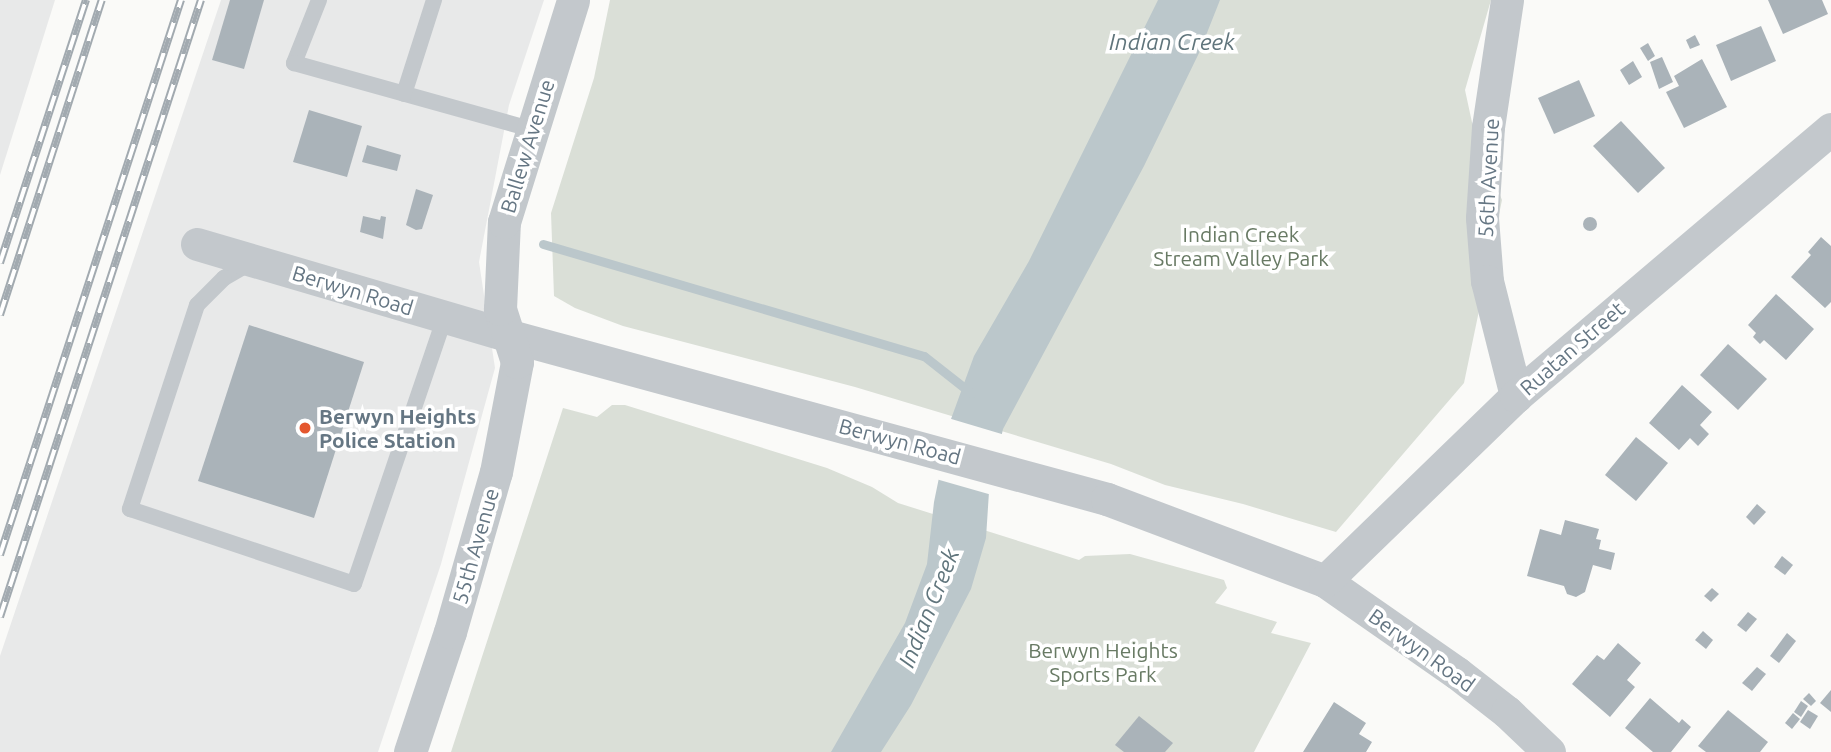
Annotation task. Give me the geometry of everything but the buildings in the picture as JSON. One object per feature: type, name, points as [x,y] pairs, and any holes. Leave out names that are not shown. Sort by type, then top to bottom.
[{"type":"street","name":"Ballew Avenue","points":[[510,336],[499,309],[498,295],[504,222],[573,0]]},
{"type":"street","name":"56th Avenue","points":[[1507,0],[1488,127],[1482,218],[1487,281],[1516,396]]},
{"type":"street","name":"Ruatan Street","points":[[1325,582],[1516,396],[1831,129]]},
{"type":"street","name":"Berwyn Road","points":[[197,244],[510,336],[1107,499],[1325,582],[1467,681],[1507,712],[1549,752]]},
{"type":"street","name":"55th Avenue","points":[[410,752],[450,632],[496,472],[516,375],[517,362],[510,336]]},
{"type":"lane","points":[[319,0],[295,63],[531,130]]},
{"type":"lane","points":[[404,94],[434,0]]},
{"type":"lane","points":[[256,260],[223,278],[197,305],[130,509],[354,584],[445,317]]},
{"type":"shaded area","points":[[0,0],[55,0],[0,175]]},
{"type":"shaded area","points":[[221,0],[544,0],[509,105],[479,262],[495,368],[441,564],[378,752],[0,752],[0,656]]},
{"type":"green space","name":"Indian Creek Stream Valley Park","points":[[610,0],[1491,0],[1465,90],[1473,127],[1502,200],[1464,383],[1336,532],[1243,504],[1165,485],[1111,464],[855,387],[623,326],[575,308],[554,296],[551,213],[594,78]]},
{"type":"green space","name":"Berwyn Heights Sports Park","points":[[612,405],[625,405],[827,468],[872,487],[898,503],[1079,560],[1085,556],[1130,554],[1224,580],[1227,588],[1215,603],[1277,622],[1271,633],[1311,643],[1254,752],[451,752],[563,408],[597,417]]},
{"type":"water","name":"Indian Creek","points":[[1158,0],[1220,0],[1199,53],[1144,166],[1003,429],[989,492],[986,538],[971,589],[911,705],[881,752],[831,752],[905,623],[927,564],[934,502],[951,419],[974,356],[1029,261]]},
{"type":"pier","points":[[948,418],[1005,435],[992,495],[936,479]]},
{"type":"waterway","points":[[543,244],[924,356],[971,393]]},
{"type":"railway","points":[[0,263],[86,0]]},
{"type":"railway","points":[[0,315],[102,0]]},
{"type":"railway","points":[[0,555],[181,0]]},
{"type":"railway","points":[[0,617],[201,0]]},
{"type":"place","name":"Berwyn Heights Police Station","points":[[305,428]]}]
